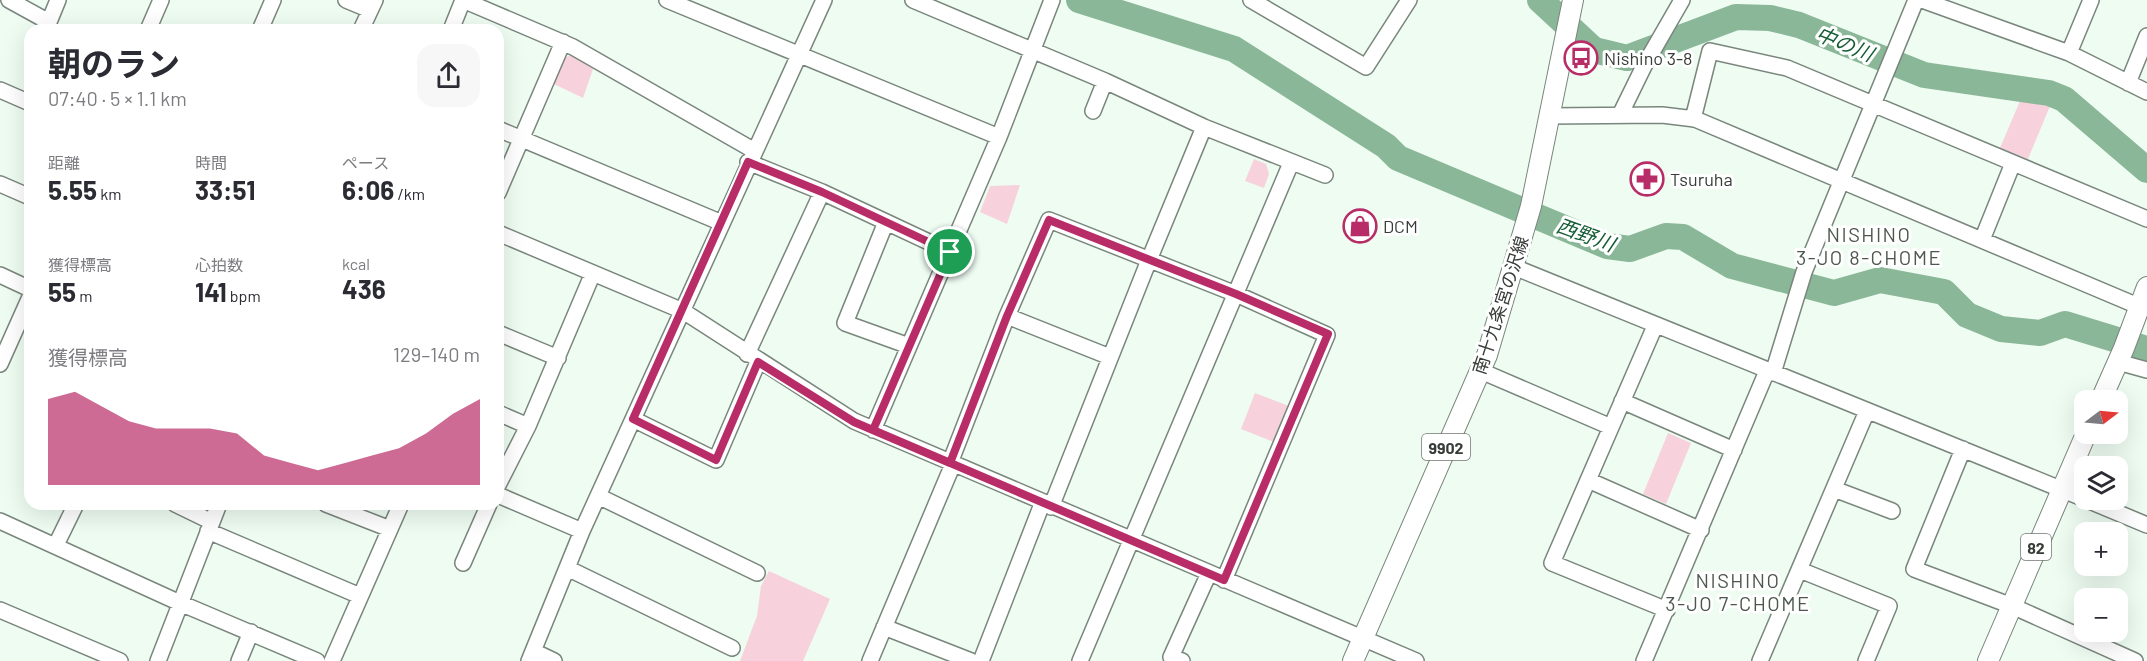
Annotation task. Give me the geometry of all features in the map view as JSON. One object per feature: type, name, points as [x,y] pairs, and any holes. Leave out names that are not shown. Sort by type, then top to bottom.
[{"type":"main road","name":"南十九条宮の沢線","points":[[1353,661],[1480,371],[1531,206],[1548,116],[1565,51],[1573,0]]},
{"type":"main road","points":[[2105,390],[2147,287]]},
{"type":"main road","name":"82","points":[[1988,661],[2081,444]]},
{"type":"street","points":[[9,0],[49,22],[58,0]]},
{"type":"street","points":[[150,24],[161,0]]},
{"type":"street","points":[[263,24],[273,0]]},
{"type":"street","points":[[346,0],[372,5],[364,24]]},
{"type":"street","points":[[453,24],[463,0],[563,42],[751,156],[950,252]]},
{"type":"street","points":[[668,0],[999,137]]},
{"type":"street","points":[[554,661],[531,656],[582,531],[824,0]]},
{"type":"street","points":[[913,0],[1105,81],[1204,127],[1325,175]]},
{"type":"street","points":[[1251,0],[1366,67],[1409,0]]},
{"type":"street","points":[[1620,115],[1644,66],[1682,0]]},
{"type":"street","points":[[1644,661],[1734,450],[1770,372],[1804,272],[1916,0]]},
{"type":"street","points":[[1922,0],[2070,53],[2147,92]]},
{"type":"street","points":[[2070,53],[2091,0]]},
{"type":"street","points":[[873,430],[999,137],[1050,4]]},
{"type":"street","points":[[2128,83],[2147,36]]},
{"type":"street","points":[[504,179],[563,42]]},
{"type":"street","points":[[1693,119],[1710,51],[1787,68],[2147,219]]},
{"type":"street","points":[[1093,111],[1105,81]]},
{"type":"street","points":[[0,90],[24,100]]},
{"type":"street","points":[[1548,116],[1620,115],[1693,119],[2138,306]]},
{"type":"street","points":[[981,661],[1110,357],[1204,127]]},
{"type":"street","points":[[504,131],[722,223]]},
{"type":"street","points":[[1080,661],[1291,163]]},
{"type":"street","points":[[1982,240],[2013,163]]},
{"type":"street","points":[[0,184],[24,194]]},
{"type":"street","points":[[633,419],[716,460],[752,358],[822,192]]},
{"type":"street","points":[[870,661],[951,464],[1007,316],[1049,220],[1236,294],[1328,334],[1224,580]]},
{"type":"street","points":[[886,222],[845,322],[909,346]]},
{"type":"street","points":[[504,236],[682,311],[854,422],[1224,580],[1363,636],[1416,661]]},
{"type":"street","points":[[1514,267],[1654,326],[2074,494]]},
{"type":"street","points":[[504,473],[528,426],[593,273]]},
{"type":"street","points":[[0,275],[24,286]]},
{"type":"street","points":[[1007,316],[1110,357]]},
{"type":"street","points":[[1,359],[24,325]]},
{"type":"street","points":[[1654,326],[1552,563],[1667,610]]},
{"type":"street","points":[[504,336],[558,358]]},
{"type":"street","points":[[2124,348],[2147,370]]},
{"type":"street","points":[[1480,371],[1611,427]]},
{"type":"street","points":[[1622,401],[1734,450]]},
{"type":"street","points":[[1760,661],[1867,411]]},
{"type":"street","points":[[504,416],[528,426]]},
{"type":"street","points":[[1963,450],[1914,569],[2012,606],[2135,661]]},
{"type":"street","points":[[1588,480],[1701,530]]},
{"type":"street","points":[[1834,489],[1892,511]]},
{"type":"street","points":[[598,496],[757,573]]},
{"type":"street","points":[[504,498],[582,531]]},
{"type":"street","points":[[56,545],[73,510]]},
{"type":"street","points":[[185,510],[210,526],[360,596]]},
{"type":"street","points":[[158,661],[217,510]]},
{"type":"street","points":[[341,510],[390,529]]},
{"type":"street","points":[[332,661],[398,510]]},
{"type":"street","points":[[463,563],[486,510]]},
{"type":"street","points":[[2112,510],[2147,525]]},
{"type":"street","points":[[0,521],[180,603],[317,661]]},
{"type":"street","points":[[567,568],[732,648]]},
{"type":"street","points":[[1800,570],[1889,606],[1866,661]]},
{"type":"street","points":[[1182,661],[1172,657],[1209,573]]},
{"type":"street","points":[[0,610],[120,661]]},
{"type":"street","points":[[884,627],[970,661]]},
{"type":"street","points":[[238,661],[251,632]]},
{"type":"shaded area","points":[[571,55],[593,69],[583,98],[554,84],[564,58]]},
{"type":"shaded area","points":[[2020,101],[2050,106],[2028,159],[2000,148]]},
{"type":"shaded area","points":[[1254,159],[1266,164],[1269,174],[1264,188],[1245,181]]},
{"type":"shaded area","points":[[1020,185],[1007,224],[980,212],[990,186]]},
{"type":"shaded area","points":[[1255,393],[1289,406],[1274,442],[1241,429]]},
{"type":"shaded area","points":[[1668,433],[1691,443],[1666,504],[1643,494]]},
{"type":"shaded area","points":[[769,571],[830,599],[803,661],[740,661],[757,616],[761,586]]},
{"type":"waterway","name":"西野川","points":[[1079,0],[1234,49],[1386,146],[1398,158],[1607,246],[1630,249],[1666,236],[1683,237],[1732,266],[1834,293],[1880,280],[1944,292],[1967,315],[2001,329],[2040,333],[2065,324],[2147,349]]},
{"type":"waterway","name":"中の川","points":[[1540,0],[1594,50],[1627,58],[1736,17],[1770,18],[1799,25],[1924,75],[2049,93],[2064,99],[2147,170]]},
{"type":"place","name":"Nishino 3-8","points":[[1581,58]]},
{"type":"place","name":"Tsuruha","points":[[1647,179]]},
{"type":"place","name":"DCM","points":[[1360,226]]},
{"type":"district","name":"NISHINO 3-JO 8-CHOME","points":[[1869,246]]},
{"type":"district","name":"NISHINO 3-JO 7-CHOME","points":[[1738,592]]},
{"type":"route","points":[[950,252],[822,192],[748,162],[633,419],[716,460],[758,362],[854,422],[873,430],[950,463],[1007,316],[1049,220],[1236,294],[1328,334],[1224,580],[1042,504],[873,430],[950,252]]}]
